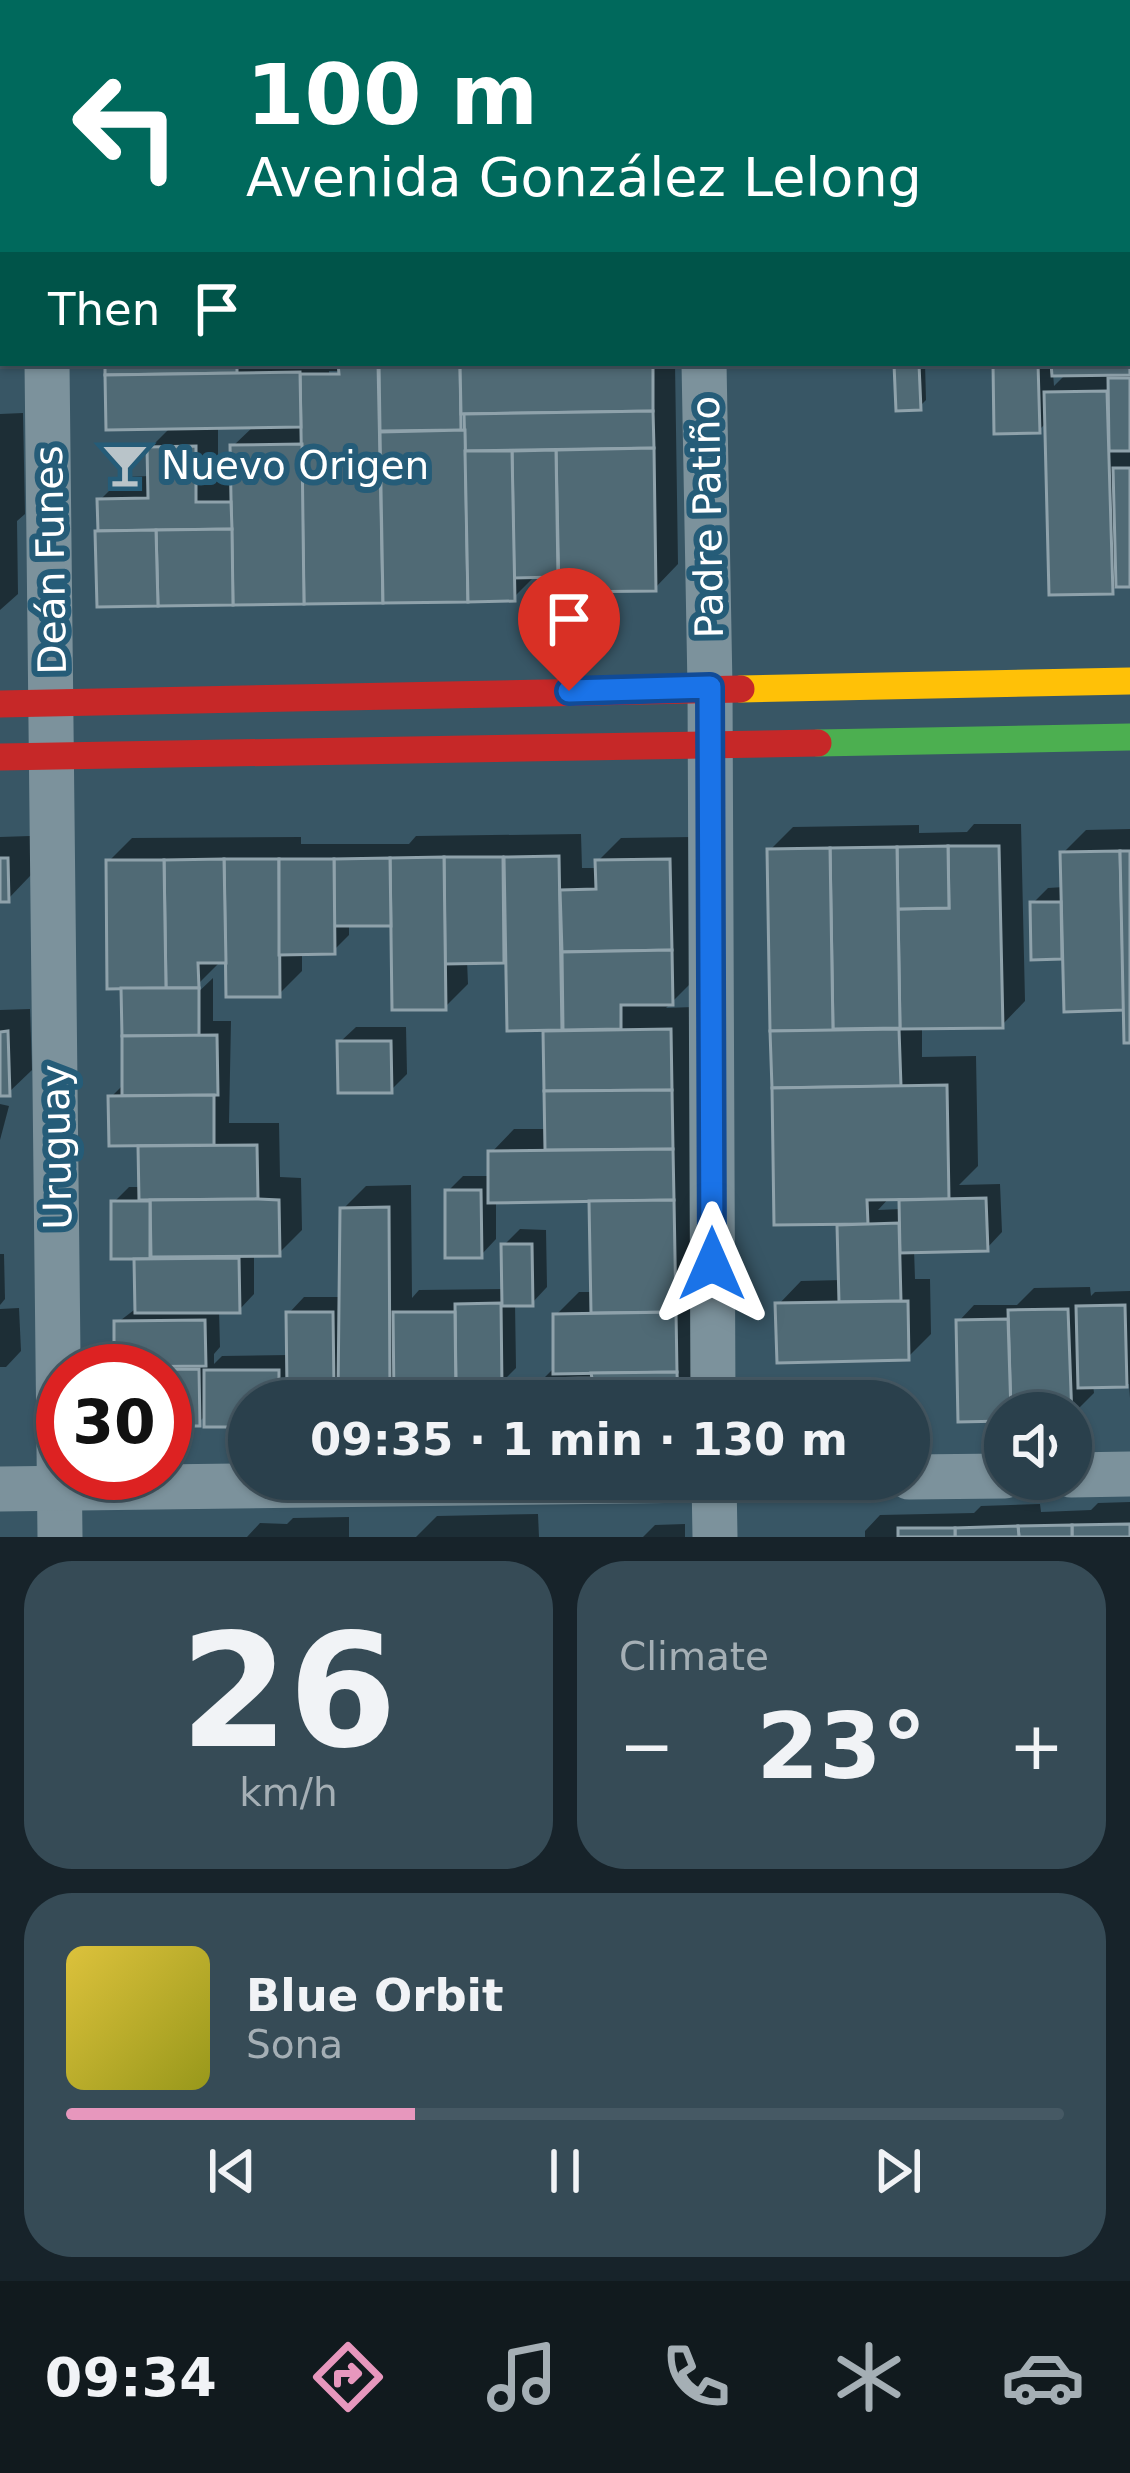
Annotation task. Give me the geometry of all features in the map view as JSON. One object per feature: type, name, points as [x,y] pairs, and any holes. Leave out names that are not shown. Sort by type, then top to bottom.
[{"type":"main road","points":[[0,704],[1130,681]]},
{"type":"main road","points":[[0,758],[1130,736]]},
{"type":"street","name":"Deán Funes","points":[[46,366],[52,757]]},
{"type":"street","name":"Padre Patiño","points":[[704,366],[713,1380]]},
{"type":"street","name":"Uruguay","points":[[52,757],[58,1344]]},
{"type":"street","points":[[1092,1475],[1130,1474]]},
{"type":"street","points":[[930,1477],[984,1476]]},
{"type":"street","points":[[192,1487],[228,1486]]},
{"type":"street","points":[[0,1489],[36,1489]]},
{"type":"street","name":"Uruguay","points":[[59,1500],[60,1537]]},
{"type":"street","points":[[714,1500],[715,1537]]},
{"type":"building","points":[[105,366],[237,366],[237,373],[105,375]]},
{"type":"building","points":[[338,366],[378,366],[383,603],[304,604],[300,374],[339,374]]},
{"type":"building","points":[[379,366],[460,366],[461,430],[380,431]]},
{"type":"building","points":[[460,366],[653,366],[653,411],[461,414]]},
{"type":"building","points":[[894,366],[919,366],[921,410],[896,411]]},
{"type":"building","points":[[993,366],[1038,366],[1040,433],[994,434]]},
{"type":"building","points":[[1051,366],[1130,366],[1130,375],[1052,376]]},
{"type":"building","points":[[300,372],[301,427],[106,430],[105,375]]},
{"type":"building","points":[[1108,378],[1130,378],[1130,451],[1109,451]]},
{"type":"building","points":[[1107,391],[1113,594],[1049,595],[1044,392]]},
{"type":"building","points":[[653,411],[654,448],[465,451],[464,414]]},
{"type":"building","points":[[465,430],[468,602],[383,603],[380,432]]},
{"type":"building","points":[[302,444],[304,604],[233,605],[230,445]]},
{"type":"building","points":[[196,446],[196,502],[231,502],[232,529],[98,531],[97,499],[148,498],[147,447]]},
{"type":"building","points":[[654,448],[656,591],[559,592],[556,450]]},
{"type":"building","points":[[556,450],[558,577],[514,578],[512,451]]},
{"type":"building","points":[[465,451],[512,451],[515,601],[468,602]]},
{"type":"building","points":[[1113,468],[1130,468],[1130,587],[1116,587]]},
{"type":"building","points":[[232,529],[233,605],[158,606],[156,530]]},
{"type":"building","points":[[156,530],[158,606],[97,607],[95,531]]},
{"type":"building","points":[[948,846],[999,846],[1003,1028],[900,1029],[898,909],[949,908]]},
{"type":"building","points":[[948,846],[949,908],[898,909],[897,847]]},
{"type":"building","points":[[897,847],[900,1028],[833,1029],[830,848]]},
{"type":"building","points":[[830,848],[833,1031],[770,1031],[767,849]]},
{"type":"building","points":[[1120,851],[1124,1010],[1064,1012],[1060,852]]},
{"type":"building","points":[[1120,851],[1130,851],[1130,1043],[1124,1043]]},
{"type":"building","points":[[559,856],[562,1030],[507,1031],[504,857]]},
{"type":"building","points":[[444,857],[503,857],[504,963],[445,964]]},
{"type":"building","points":[[444,857],[446,1010],[392,1010],[390,858]]},
{"type":"building","points":[[0,858],[8,858],[9,902],[0,902]]},
{"type":"building","points":[[390,858],[391,926],[334,926],[334,859]]},
{"type":"building","points":[[224,859],[279,859],[280,997],[226,997]]},
{"type":"building","points":[[224,859],[226,963],[198,963],[199,988],[166,988],[164,860]]},
{"type":"building","points":[[279,859],[334,859],[335,954],[279,955]]},
{"type":"building","points":[[670,859],[672,950],[562,952],[560,890],[596,889],[595,860]]},
{"type":"building","points":[[106,860],[164,860],[166,988],[107,989]]},
{"type":"building","points":[[1030,902],[1061,902],[1062,959],[1031,960]]},
{"type":"building","points":[[672,950],[673,1005],[621,1005],[621,1029],[563,1030],[562,952]]},
{"type":"building","points":[[121,988],[199,988],[199,1036],[122,1036]]},
{"type":"building","points":[[671,1029],[672,1090],[544,1091],[543,1031]]},
{"type":"building","points":[[899,1029],[901,1086],[772,1088],[770,1031]]},
{"type":"building","points":[[8,1031],[10,1096],[0,1096],[0,1032]]},
{"type":"building","points":[[217,1035],[218,1095],[122,1096],[122,1036]]},
{"type":"building","points":[[337,1041],[391,1041],[392,1093],[338,1093]]},
{"type":"building","points":[[947,1085],[949,1199],[867,1200],[868,1224],[774,1225],[772,1088]]},
{"type":"building","points":[[672,1090],[673,1149],[545,1150],[544,1091]]},
{"type":"building","points":[[214,1095],[214,1145],[109,1146],[108,1096]]},
{"type":"building","points":[[257,1145],[258,1199],[139,1200],[138,1146]]},
{"type":"building","points":[[673,1149],[674,1200],[488,1203],[488,1151]]},
{"type":"building","points":[[445,1190],[481,1190],[482,1258],[445,1258]]},
{"type":"building","points":[[986,1198],[988,1251],[900,1253],[899,1200]]},
{"type":"building","points":[[150,1200],[279,1200],[280,1256],[151,1257]]},
{"type":"building","points":[[674,1200],[676,1312],[591,1313],[589,1201]]},
{"type":"building","points":[[111,1201],[150,1201],[150,1259],[111,1259]]},
{"type":"building","points":[[389,1207],[390,1380],[338,1380],[340,1208]]},
{"type":"building","points":[[899,1223],[901,1301],[839,1302],[837,1225]]},
{"type":"building","points":[[501,1244],[532,1244],[533,1306],[502,1306]]},
{"type":"building","points":[[239,1258],[240,1313],[135,1313],[134,1259]]},
{"type":"building","points":[[908,1301],[909,1360],[777,1363],[775,1303]]},
{"type":"building","points":[[501,1303],[502,1380],[456,1380],[455,1304]]},
{"type":"building","points":[[1125,1305],[1127,1387],[1078,1388],[1076,1306]]},
{"type":"building","points":[[1068,1309],[1071,1392],[1010,1392],[1008,1310]]},
{"type":"building","points":[[286,1312],[333,1312],[334,1380],[287,1380]]},
{"type":"building","points":[[393,1312],[455,1312],[456,1380],[394,1380]]},
{"type":"building","points":[[676,1312],[677,1372],[553,1374],[553,1314]]},
{"type":"building","points":[[1008,1319],[1010,1392],[984,1392],[984,1421],[958,1422],[956,1320]]},
{"type":"building","points":[[205,1320],[206,1366],[192,1366],[192,1344],[114,1344],[114,1321]]},
{"type":"building","points":[[192,1369],[199,1369],[200,1426],[192,1426]]},
{"type":"building","points":[[204,1370],[279,1370],[279,1380],[228,1380],[228,1427],[204,1427]]},
{"type":"building","points":[[677,1372],[677,1380],[539,1380],[592,1378],[591,1373]]},
{"type":"building","points":[[1130,1524],[1130,1537],[1072,1537],[1072,1525]]},
{"type":"building","points":[[1072,1525],[1072,1537],[1019,1537],[1018,1526]]},
{"type":"building","points":[[1018,1526],[1019,1537],[955,1537],[955,1528]]},
{"type":"building","points":[[898,1528],[955,1528],[955,1537],[898,1537]]},
{"type":"traffic: fast","points":[[818,743],[1130,737]]},
{"type":"traffic: slow","points":[[741,689],[1130,681]]},
{"type":"traffic: jam","points":[[0,704],[741,689]]},
{"type":"traffic: jam","points":[[0,757],[818,743]]},
{"type":"place","name":"Nuevo Origen","points":[[125,465]]},
{"type":"route","points":[[569,691],[710,687],[712,1264]]}]
